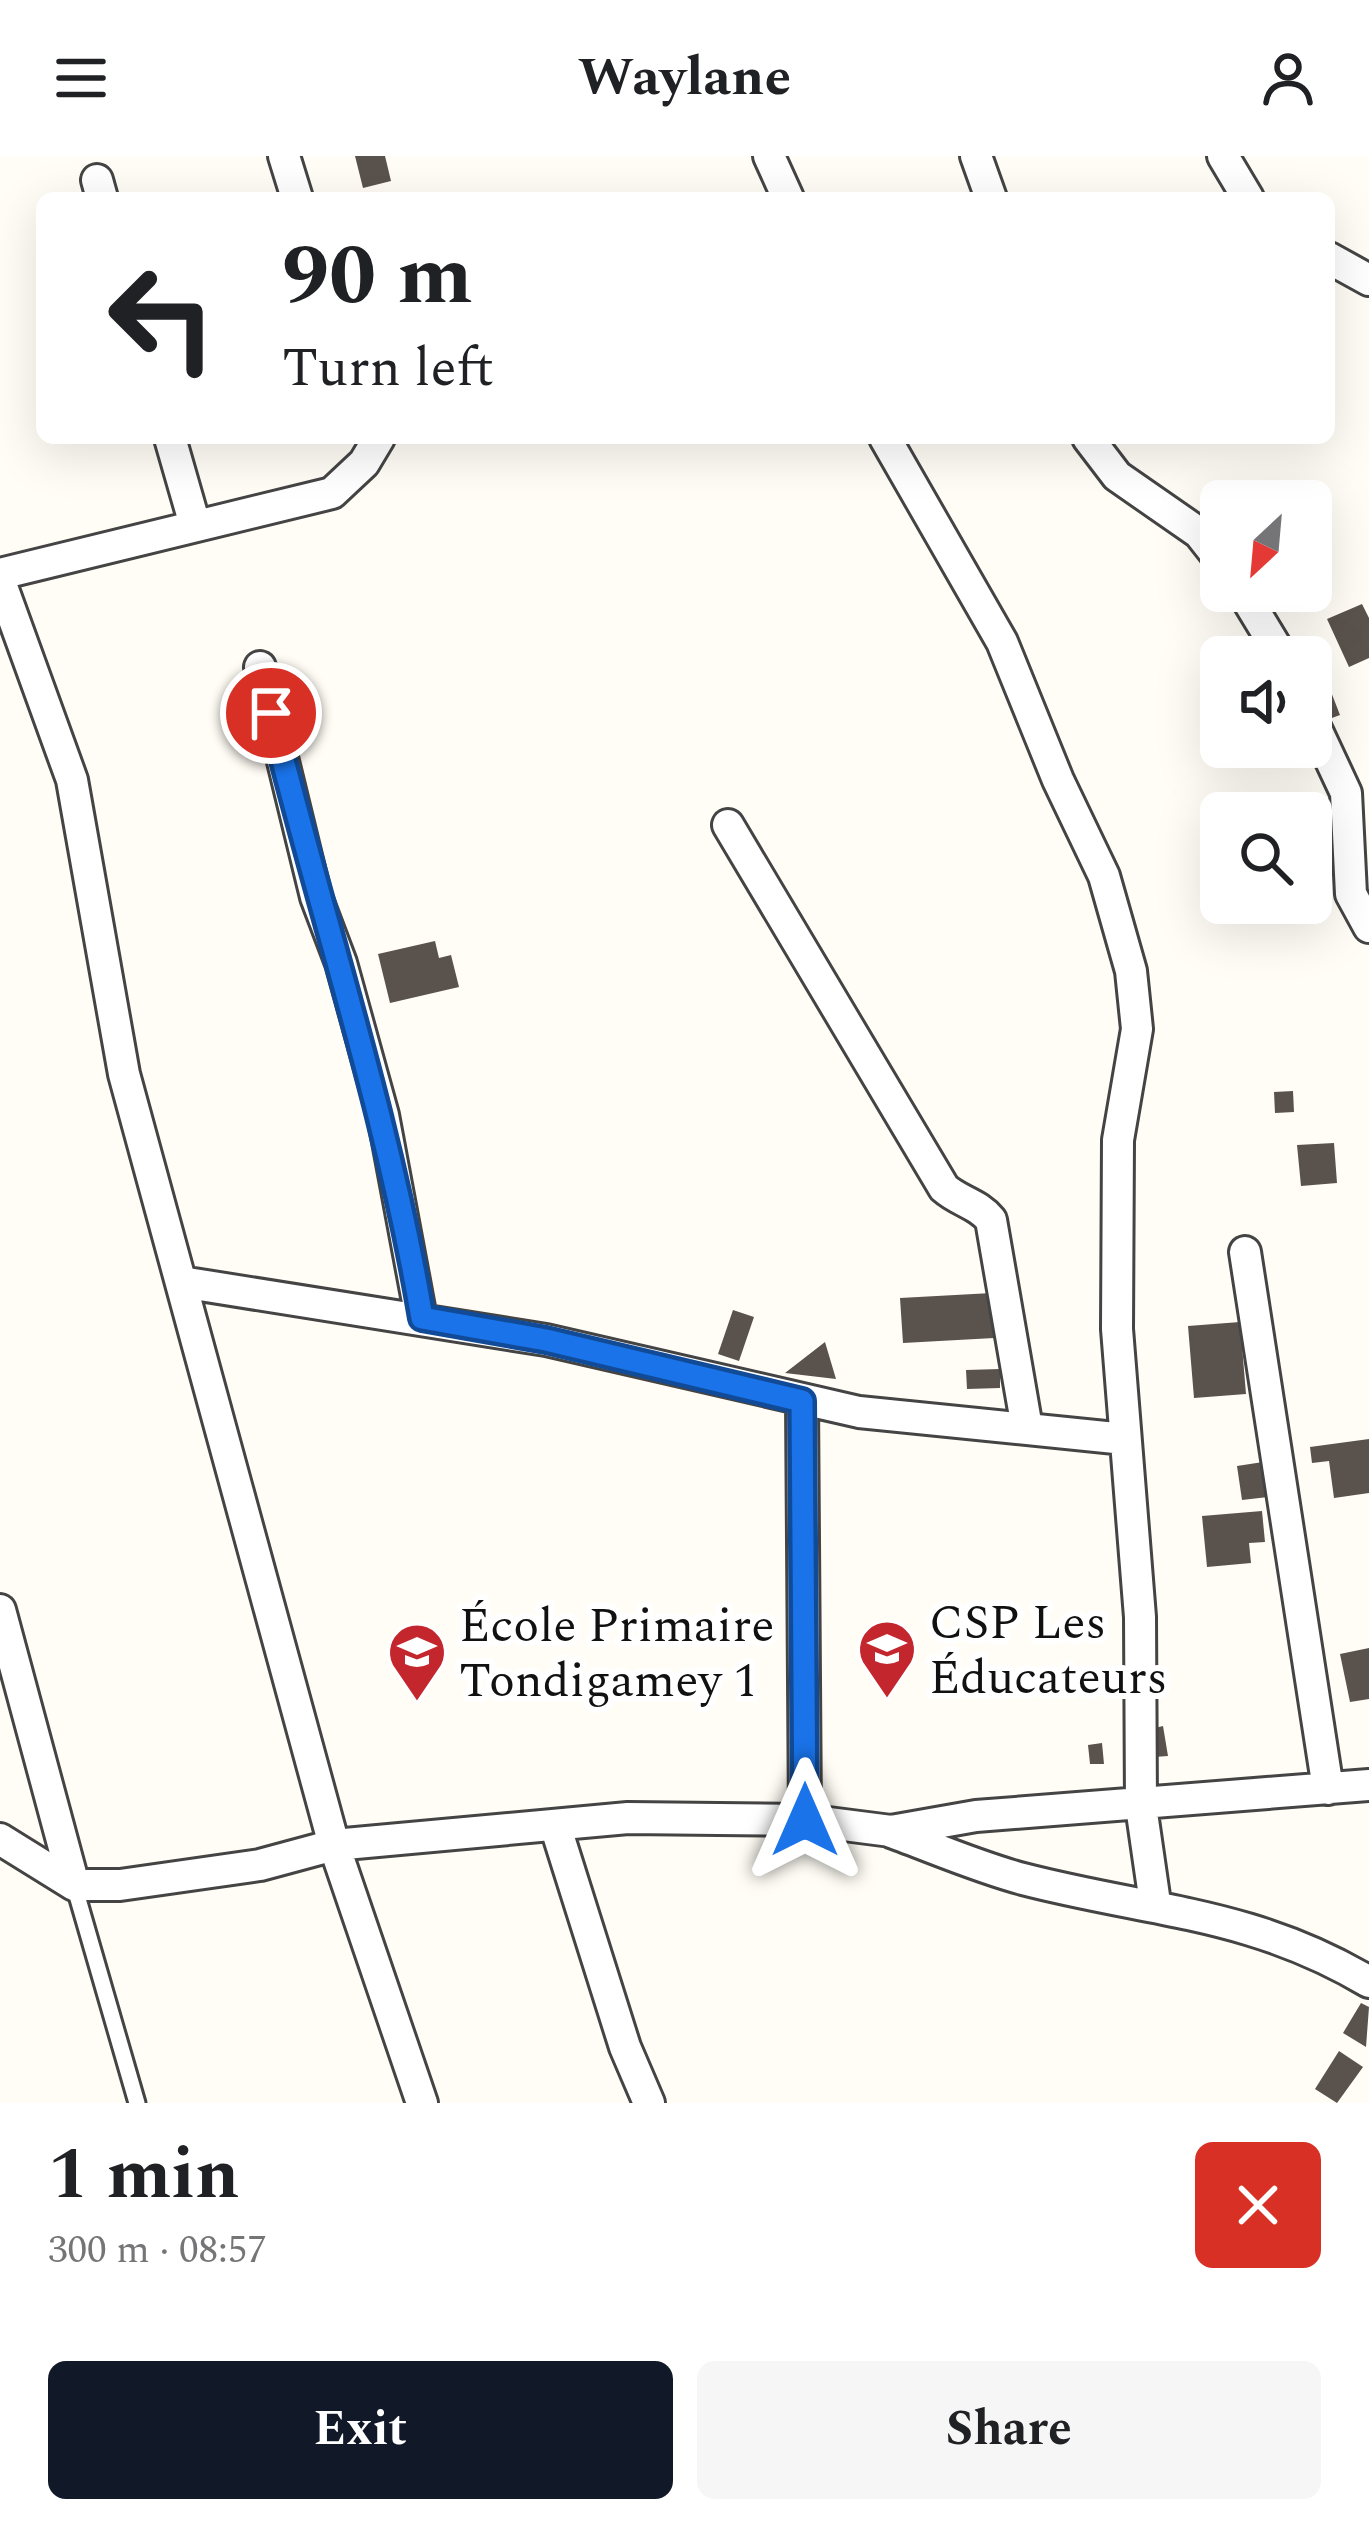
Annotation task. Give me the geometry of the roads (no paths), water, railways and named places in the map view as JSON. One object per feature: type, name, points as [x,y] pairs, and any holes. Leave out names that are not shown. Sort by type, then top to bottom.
[{"type":"street","points":[[284,156],[295,192]]},
{"type":"street","points":[[769,156],[785,192]]},
{"type":"street","points":[[976,156],[989,192]]},
{"type":"street","points":[[1223,156],[1244,192]]},
{"type":"street","points":[[1335,261],[1369,280]]},
{"type":"street","points":[[172,444],[195,525]]},
{"type":"street","points":[[372,444],[364,463],[332,493],[0,578],[72,780],[124,1074],[334,1845],[422,2103]]},
{"type":"street","points":[[888,444],[1002,641],[1058,781],[1104,876],[1122,931],[1137,1029],[1118,1140],[1117,1329],[1140,1617],[1141,1806],[1155,1904]]},
{"type":"street","points":[[1093,444],[1117,476],[1200,533]]},
{"type":"street","points":[[260,667],[316,897],[341,963],[383,1115],[422,1318]]},
{"type":"street","points":[[1332,763],[1346,793],[1351,895],[1369,927]]},
{"type":"street","points":[[728,825],[944,1188],[956,1199],[980,1207],[991,1220],[1027,1428]]},
{"type":"street","points":[[1245,1252],[1328,1789]]},
{"type":"street","points":[[181,1282],[546,1340],[802,1401],[1125,1438]]},
{"type":"street","points":[[802,1401],[805,1820]]},
{"type":"street","points":[[0,1610],[74,1885]]},
{"type":"street","points":[[891,1831],[976,1816],[1369,1785]]},
{"type":"street","points":[[0,1839],[74,1885],[120,1885],[260,1865],[334,1845],[628,1818],[805,1820],[891,1831],[1024,1879],[1155,1904],[1302,1944],[1369,1982]]},
{"type":"street","points":[[556,1828],[625,2047],[649,2103]]},
{"type":"lane","points":[[74,1885],[137,2103]]},
{"type":"place","name":"CSP Les Éducateurs","points":[[887,1700]]},
{"type":"place","name":"École Primaire Tondigamey 1","points":[[417,1703]]}]
